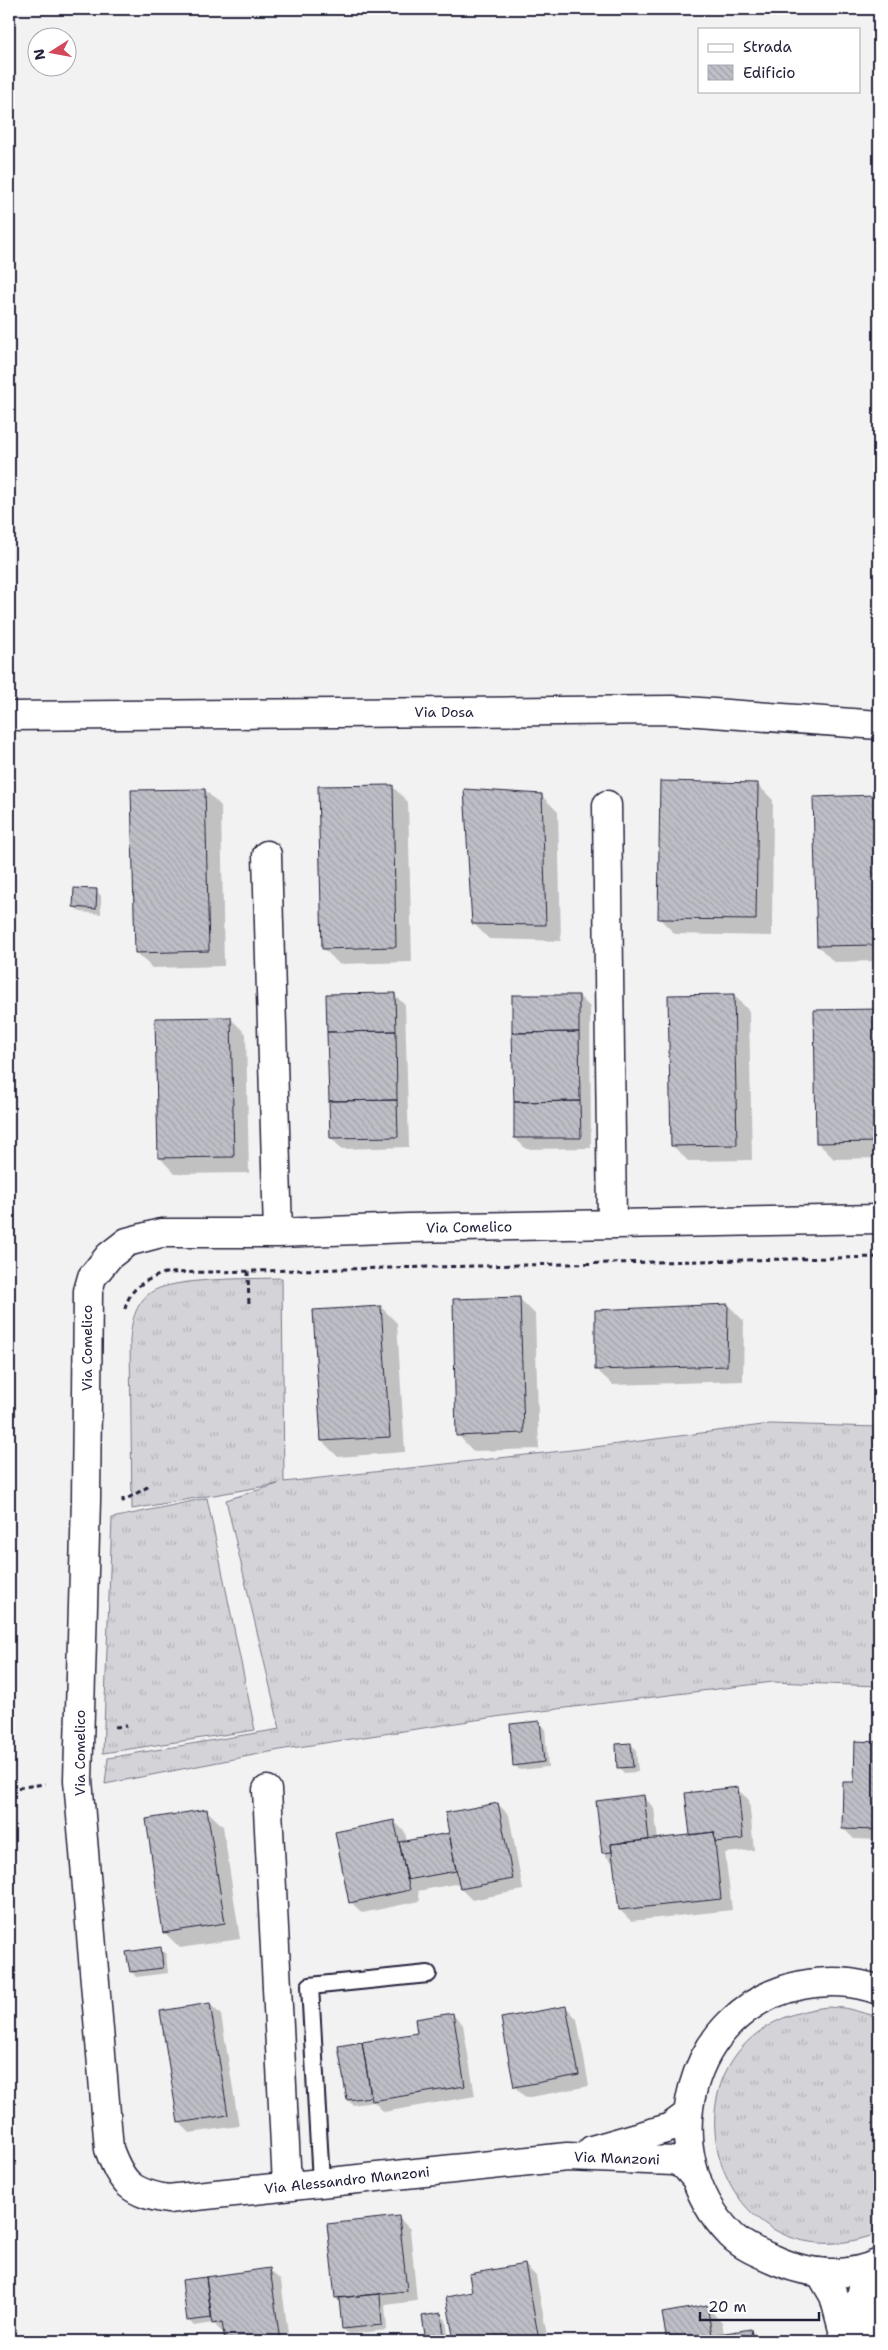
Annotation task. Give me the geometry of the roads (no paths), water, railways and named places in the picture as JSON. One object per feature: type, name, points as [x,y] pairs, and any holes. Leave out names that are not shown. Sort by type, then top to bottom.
[{"type":"street","name":"Via Dosa","points":[[9,716],[672,710],[879,725]]},
{"type":"street","points":[[607,805],[612,1224]]},
{"type":"street","points":[[266,855],[278,1233]]},
{"type":"street","name":"Via Comelico","points":[[130,2186],[117,2171],[109,2149],[83,1859],[78,1780],[86,1500],[88,1291],[92,1277],[109,1256],[127,1242],[146,1235],[161,1233],[278,1233],[879,1219]]},
{"type":"street","points":[[268,1790],[287,2186]]},
{"type":"street","points":[[877,2264],[834,2274],[791,2267],[763,2255],[732,2236],[713,2213],[698,2180],[686,2140],[691,2089],[712,2044],[727,2024],[745,2009],[774,1993],[818,1982],[862,1984],[879,1990]]},
{"type":"street","name":"Via Manzoni","points":[[567,2157],[668,2128],[688,2114]]},
{"type":"street","name":"Via Alessandro Manzoni","points":[[130,2186],[145,2196],[168,2199],[567,2157]]},
{"type":"street","name":"Via Manzoni","points":[[567,2157],[672,2160],[685,2166],[698,2180]]},
{"type":"street","points":[[861,2341],[860,2302],[864,2280],[877,2264]]},
{"type":"street","points":[[820,2272],[834,2296],[846,2341]]},
{"type":"lane","points":[[322,2182],[310,1986],[428,1974]]}]
